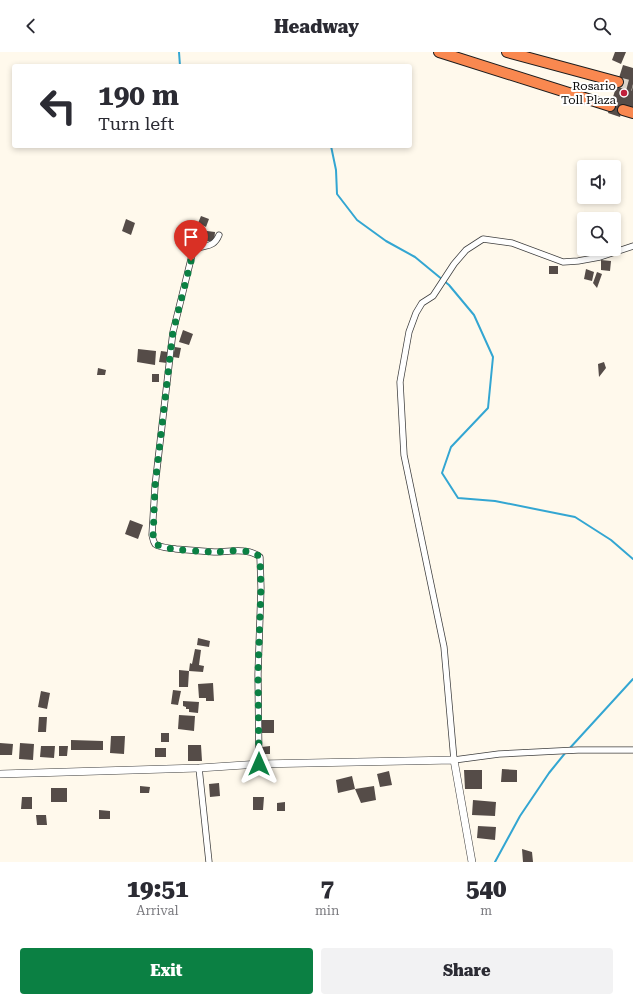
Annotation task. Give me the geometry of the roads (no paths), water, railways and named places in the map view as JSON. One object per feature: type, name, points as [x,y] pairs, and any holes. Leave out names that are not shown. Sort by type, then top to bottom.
[{"type":"highway","points":[[438,52],[610,106]]},
{"type":"highway","points":[[507,52],[618,82]]},
{"type":"highway","points":[[623,110],[633,113]]},
{"type":"street","points":[[219,235],[212,245],[200,247],[193,251],[173,332],[158,456],[152,535],[153,540],[158,546],[215,552],[233,550],[255,554],[260,557],[261,588],[258,674],[259,764]]},
{"type":"street","points":[[472,862],[454,760],[444,647],[404,454],[400,382],[409,332],[416,313],[422,303],[433,296],[441,286],[454,264],[466,250],[483,239],[512,243],[563,262],[600,257],[633,246]]},
{"type":"street","points":[[0,774],[199,768],[259,764],[454,760],[499,754],[578,750],[633,750]]},
{"type":"street","points":[[199,768],[209,862]]},
{"type":"waterway","points":[[179,52],[180,64]]},
{"type":"waterway","points":[[331,148],[336,170],[337,194],[357,220],[386,241],[415,257],[449,285],[474,315],[493,357],[488,408],[451,447],[442,473],[458,498],[495,501],[575,517],[611,540],[633,559]]},
{"type":"waterway","points":[[569,749],[633,679]]},
{"type":"waterway","points":[[495,862],[520,816],[549,773],[566,752]]},
{"type":"tunnel","points":[[618,82],[633,86]]},
{"type":"place","name":"Rosario Toll Plaza","points":[[624,93]]}]
